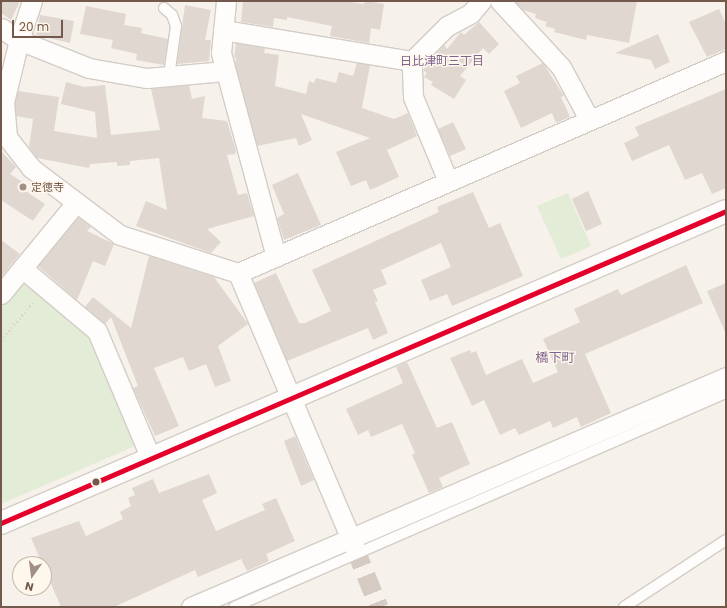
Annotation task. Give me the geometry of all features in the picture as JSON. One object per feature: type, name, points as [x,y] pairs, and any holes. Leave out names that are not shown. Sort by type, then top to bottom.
[{"type":"street","points":[[32,1],[19,40],[4,102],[7,137],[31,168],[75,204],[120,235],[238,273],[589,119],[726,61]]},
{"type":"street","points":[[226,1],[221,53],[276,257]]},
{"type":"street","points":[[448,181],[413,97],[412,61],[447,26],[471,13],[481,1]]},
{"type":"street","points":[[500,1],[561,67],[589,119]]},
{"type":"street","points":[[1,28],[19,40],[89,68],[147,78],[225,71]]},
{"type":"street","points":[[224,30],[412,61]]},
{"type":"street","points":[[1,294],[75,204]]},
{"type":"street","points":[[1,523],[726,211]]},
{"type":"street","points":[[22,268],[97,331],[151,459]]},
{"type":"street","points":[[238,273],[290,399],[353,542]]},
{"type":"street","points":[[191,607],[353,542],[726,376]]},
{"type":"lane","points":[[164,8],[172,15],[176,26],[169,76]]},
{"type":"lane","points":[[234,607],[726,393]]},
{"type":"lane","points":[[624,607],[726,540]]},
{"type":"path","points":[[1,340],[45,287]]},
{"type":"green space","points":[[568,193],[591,246],[561,259],[537,206]]},
{"type":"green space","points":[[23,279],[92,335],[136,442],[133,447],[1,504],[1,306]]},
{"type":"building","points":[[1,1],[20,1],[11,20],[1,13]]},
{"type":"building","points":[[243,1],[345,1],[363,4],[367,1],[384,4],[380,30],[371,28],[369,43],[330,36],[332,26],[287,17],[287,20],[274,18],[273,27],[241,22]]},
{"type":"building","points":[[515,1],[637,1],[629,43],[587,35],[586,40],[554,32],[555,29],[545,26],[547,22],[535,18],[536,14],[523,10]]},
{"type":"building","points":[[185,5],[211,10],[205,40],[211,40],[209,61],[177,64]]},
{"type":"building","points":[[86,6],[126,14],[124,25],[142,28],[141,33],[168,39],[164,65],[136,60],[137,54],[111,48],[113,40],[80,34]]},
{"type":"building","points":[[719,9],[726,24],[726,49],[707,57],[689,22]]},
{"type":"building","points":[[40,15],[74,21],[70,43],[36,35]]},
{"type":"building","points":[[479,22],[499,44],[489,54],[483,48],[460,76],[466,80],[454,99],[431,85],[433,82],[424,77],[427,73],[423,70],[444,45],[447,49],[461,32],[464,35]]},
{"type":"building","points":[[658,34],[670,62],[655,69],[651,60],[615,53]]},
{"type":"building","points":[[236,43],[265,48],[264,53],[279,55],[275,86],[306,94],[309,81],[314,83],[316,78],[336,83],[339,72],[353,76],[357,63],[370,65],[362,108],[394,119],[408,113],[417,136],[387,150],[399,177],[370,190],[366,180],[351,186],[336,152],[370,138],[301,114],[312,140],[299,146],[296,138],[257,146],[235,64],[236,58],[234,57]]},
{"type":"building","points":[[543,63],[564,96],[561,97],[570,117],[556,123],[552,113],[521,128],[504,91],[520,83],[516,76]]},
{"type":"building","points":[[66,82],[84,87],[105,85],[111,135],[160,130],[151,89],[189,85],[192,99],[205,96],[202,118],[227,121],[236,151],[235,154],[227,155],[238,195],[247,193],[254,216],[207,229],[221,242],[211,253],[136,226],[146,201],[167,210],[159,158],[130,161],[130,165],[117,166],[117,162],[90,164],[89,168],[37,158],[29,147],[33,119],[16,116],[15,103],[18,91],[59,97],[54,131],[97,138],[95,112],[61,104]]},
{"type":"building","points":[[726,89],[726,188],[712,194],[702,173],[685,180],[669,145],[632,161],[624,143],[639,136],[635,127]]},
{"type":"building","points":[[453,122],[466,149],[450,156],[438,129]]},
{"type":"building","points":[[1,151],[16,167],[10,174],[24,183],[21,188],[45,204],[33,221],[1,200]]},
{"type":"building","points":[[298,173],[321,225],[284,240],[277,218],[284,214],[272,185]]},
{"type":"building","points":[[588,191],[602,224],[586,231],[572,199]]},
{"type":"building","points":[[473,192],[489,228],[500,223],[523,276],[452,306],[447,294],[430,301],[421,280],[451,267],[441,243],[381,270],[387,284],[373,290],[378,301],[375,302],[388,333],[373,340],[368,328],[287,361],[254,283],[276,273],[299,323],[305,323],[331,311],[312,270],[439,212],[437,207]]},
{"type":"building","points":[[78,217],[91,227],[87,231],[114,244],[105,266],[93,261],[77,300],[38,266]]},
{"type":"building","points":[[1,240],[20,254],[1,277]]},
{"type":"building","points":[[149,256],[214,277],[248,324],[218,346],[231,381],[215,387],[206,364],[189,371],[183,357],[154,368],[179,426],[155,436],[133,388],[138,386],[111,317],[105,324],[85,307],[93,297],[131,328]]},
{"type":"building","points":[[686,265],[703,303],[585,354],[611,413],[581,427],[577,417],[553,428],[550,421],[519,435],[515,428],[500,435],[484,400],[472,406],[450,358],[470,350],[471,353],[476,351],[486,375],[522,359],[533,383],[558,372],[543,339],[580,322],[574,309],[618,289],[621,295]]},
{"type":"building","points":[[726,283],[726,334],[707,291]]},
{"type":"building","points":[[407,362],[437,428],[452,422],[470,464],[439,478],[443,487],[429,493],[412,455],[415,453],[402,424],[371,437],[368,430],[358,435],[346,409],[403,383],[396,367]]},
{"type":"building","points":[[295,436],[314,480],[301,486],[284,441]]},
{"type":"building","points":[[209,474],[217,493],[202,500],[216,531],[265,510],[262,504],[276,498],[295,541],[266,554],[269,561],[247,571],[241,559],[198,577],[195,570],[114,607],[61,607],[52,586],[52,556],[39,556],[31,538],[79,521],[86,536],[123,519],[120,512],[131,506],[128,498],[135,495],[132,488],[153,479],[159,493]]},
{"type":"tunnel","points":[[355,548],[379,607]]},
{"type":"transit line","points":[[1,523],[726,211]]},
{"type":"place","name":"定徳寺","points":[[23,187]]},
{"type":"district","name":"日比津町三丁目","points":[[442,61]]},
{"type":"district","name":"橋下町","points":[[555,358]]}]
